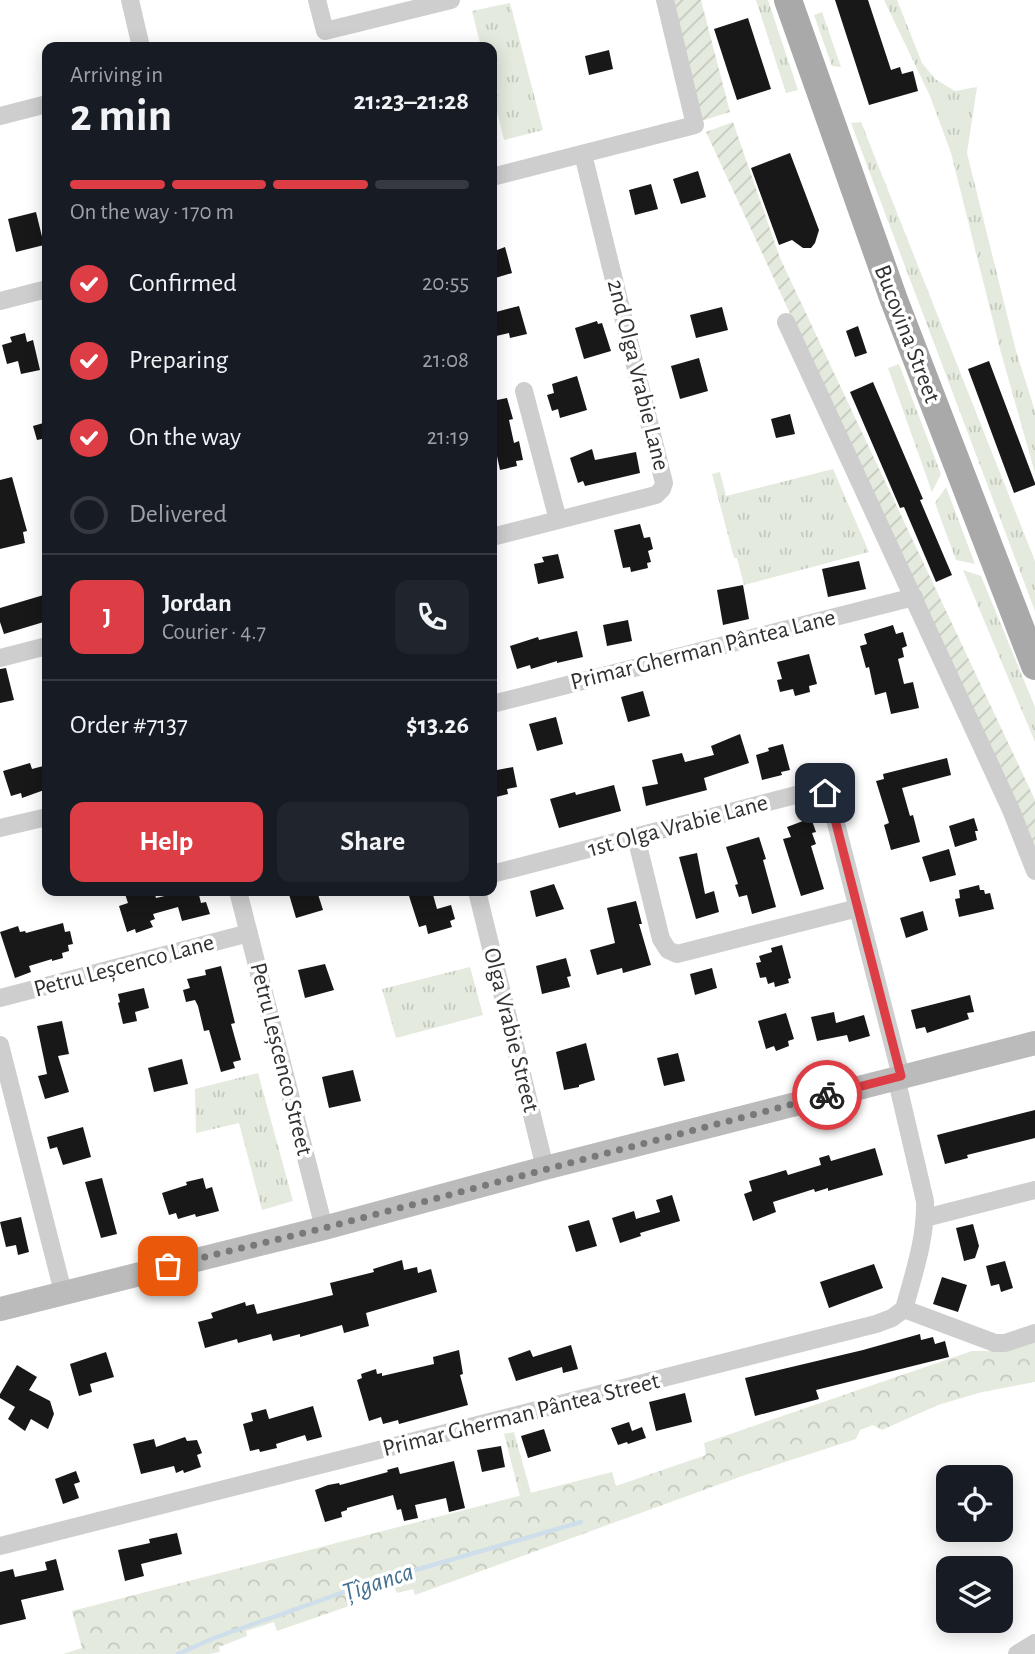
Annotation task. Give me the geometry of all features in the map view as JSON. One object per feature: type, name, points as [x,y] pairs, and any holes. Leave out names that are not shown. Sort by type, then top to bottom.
[{"type":"main road","name":"Bucovina Street","points":[[788,0],[898,312],[1035,666]]},
{"type":"street","points":[[130,0],[140,42]]},
{"type":"street","points":[[317,0],[325,32],[451,0]]},
{"type":"street","points":[[497,176],[695,125],[665,0]]},
{"type":"street","points":[[0,116],[42,105]]},
{"type":"street","name":"2nd Olga Vrabie Lane","points":[[497,536],[656,495],[664,483],[583,154]]},
{"type":"street","points":[[0,301],[42,290]]},
{"type":"street","points":[[786,322],[1011,810],[1035,871]]},
{"type":"street","points":[[524,391],[558,520]]},
{"type":"street","name":"Primar Gherman Pântea Lane","points":[[497,703],[914,597]]},
{"type":"street","points":[[0,658],[42,647]]},
{"type":"street","name":"1st Olga Vrabie Lane","points":[[497,873],[815,790],[830,800],[898,1076],[925,1201],[924,1235],[904,1309]]},
{"type":"street","points":[[0,828],[42,818]]},
{"type":"street","points":[[636,837],[661,939],[668,950],[677,954],[858,908]]},
{"type":"street","name":"Petru Leșcenco Street","points":[[239,896],[324,1228]]},
{"type":"street","name":"Olga Vrabie Street","points":[[478,896],[545,1168]]},
{"type":"street","name":"Petru Leșcenco Lane","points":[[0,998],[248,933]]},
{"type":"street","points":[[0,1309],[324,1228],[898,1076],[1035,1043]]},
{"type":"street","points":[[0,1045],[63,1292]]},
{"type":"street","points":[[925,1218],[1035,1190]]},
{"type":"street","points":[[904,1309],[995,1343],[1035,1333]]},
{"type":"street","name":"Primar Gherman Pântea Street","points":[[0,1546],[876,1324],[892,1318],[904,1309]]},
{"type":"street","points":[[1017,1654],[1035,1643]]},
{"type":"green space","points":[[673,0],[701,0],[730,112],[701,121]]},
{"type":"green space","points":[[756,0],[768,0],[798,90],[786,93]]},
{"type":"green space","points":[[884,0],[897,0],[922,63],[935,79],[955,91],[977,87],[967,153],[1016,351],[1035,411],[1035,473],[1000,349],[951,153],[930,96]]},
{"type":"green space","points":[[510,3],[543,130],[504,140],[497,111],[497,42],[480,42],[472,11]]},
{"type":"green space","points":[[822,12],[841,67],[832,66],[814,15]]},
{"type":"green space","points":[[733,122],[780,258],[1035,800],[1035,854],[924,603],[706,132]]},
{"type":"green space","points":[[861,122],[1035,561],[1035,611],[851,123]]},
{"type":"green space","points":[[899,364],[941,474],[932,492],[888,368]]},
{"type":"green space","points":[[833,469],[869,552],[744,585],[737,558],[734,558],[712,474],[720,472],[726,496]]},
{"type":"green space","points":[[946,487],[975,564],[956,560],[935,503]]},
{"type":"green space","points":[[963,570],[981,576],[1035,707],[1035,742]]},
{"type":"green space","points":[[470,967],[483,1015],[396,1038],[382,989]]},
{"type":"green space","points":[[258,1073],[293,1201],[262,1210],[239,1123],[196,1133],[195,1089]]},
{"type":"green space","points":[[1035,1341],[1035,1382],[982,1392],[938,1405],[882,1430],[873,1425],[860,1430],[856,1439],[745,1475],[415,1595],[413,1589],[397,1593],[394,1587],[352,1600],[352,1605],[277,1631],[274,1622],[246,1631],[247,1636],[219,1647],[220,1652],[209,1654],[63,1654],[82,1648],[72,1611],[612,1472],[616,1486],[706,1455],[704,1443],[972,1351],[998,1351]]},
{"type":"green space","points":[[514,1432],[531,1493],[520,1496],[504,1434]]},
{"type":"building","points":[[835,0],[868,0],[891,70],[900,67],[902,74],[913,71],[918,91],[869,105]]},
{"type":"building","points":[[748,18],[771,89],[737,100],[714,29]]},
{"type":"building","points":[[609,50],[613,69],[589,75],[585,56]]},
{"type":"building","points":[[790,153],[819,230],[811,248],[803,248],[792,240],[779,245],[751,168]]},
{"type":"building","points":[[698,171],[706,197],[681,204],[673,179]]},
{"type":"building","points":[[651,184],[658,209],[635,215],[629,190]]},
{"type":"building","points":[[36,212],[42,246],[16,252],[8,219]]},
{"type":"building","points":[[505,247],[512,273],[497,278],[497,250]]},
{"type":"building","points":[[519,306],[527,334],[510,338],[509,333],[497,336],[497,312]]},
{"type":"building","points":[[722,307],[728,330],[696,338],[690,315]]},
{"type":"building","points":[[597,321],[598,324],[602,323],[611,351],[584,359],[575,328]]},
{"type":"building","points":[[858,326],[867,353],[855,357],[846,331]]},
{"type":"building","points":[[25,333],[27,342],[33,340],[40,370],[21,374],[18,361],[7,364],[2,345],[12,342],[10,337]]},
{"type":"building","points":[[699,358],[708,391],[680,399],[671,366]]},
{"type":"building","points":[[989,361],[1035,483],[1014,493],[968,369]]},
{"type":"building","points":[[577,376],[587,410],[560,418],[558,409],[552,411],[547,395],[554,393],[552,384]]},
{"type":"building","points":[[873,382],[952,575],[936,582],[904,507],[900,508],[850,392]]},
{"type":"building","points":[[507,398],[513,419],[509,420],[514,443],[519,441],[523,460],[516,461],[517,466],[500,470],[497,456],[497,400]]},
{"type":"building","points":[[790,414],[795,434],[776,438],[771,419]]},
{"type":"building","points":[[42,423],[42,439],[37,440],[33,426]]},
{"type":"building","points":[[592,449],[595,460],[636,452],[640,473],[585,486],[583,481],[578,483],[570,458]]},
{"type":"building","points":[[12,477],[27,531],[23,532],[25,543],[0,549],[0,480]]},
{"type":"building","points":[[640,524],[644,538],[650,537],[653,549],[648,551],[651,562],[647,563],[648,568],[631,572],[630,567],[623,568],[614,530]]},
{"type":"building","points":[[558,554],[564,578],[538,584],[534,564],[544,562],[542,557]]},
{"type":"building","points":[[859,561],[866,589],[828,597],[822,569]]},
{"type":"building","points":[[743,585],[749,619],[723,625],[717,590]]},
{"type":"building","points":[[42,595],[42,623],[4,634],[0,622],[0,608]]},
{"type":"building","points":[[628,620],[632,641],[607,646],[603,625]]},
{"type":"building","points":[[893,625],[896,634],[903,632],[907,646],[902,648],[904,657],[898,659],[904,684],[913,682],[919,708],[891,714],[886,692],[875,695],[869,667],[866,668],[860,646],[867,644],[864,634]]},
{"type":"building","points":[[577,631],[583,657],[531,669],[530,665],[517,669],[510,646],[538,637],[539,640]]},
{"type":"building","points":[[809,654],[817,684],[809,686],[810,692],[795,696],[793,689],[780,692],[777,680],[782,679],[777,662]]},
{"type":"building","points":[[6,668],[14,700],[0,703],[0,669]]},
{"type":"building","points":[[643,691],[650,716],[628,722],[621,697]]},
{"type":"building","points":[[556,717],[563,744],[537,751],[529,724]]},
{"type":"building","points":[[740,734],[749,763],[704,778],[707,790],[646,806],[642,787],[658,784],[652,760],[682,753],[685,762],[714,755],[711,746]]},
{"type":"building","points":[[783,744],[790,770],[762,780],[756,755]]},
{"type":"building","points":[[947,758],[951,775],[902,788],[920,842],[891,850],[884,825],[889,823],[876,781],[884,779],[883,774]]},
{"type":"building","points":[[30,763],[32,769],[42,766],[42,791],[22,798],[21,793],[11,796],[3,771]]},
{"type":"building","points":[[513,767],[517,787],[507,789],[508,794],[497,797],[497,770]]},
{"type":"building","points":[[614,785],[621,811],[559,828],[550,799]]},
{"type":"building","points":[[811,818],[816,832],[812,833],[816,844],[811,846],[824,889],[801,896],[783,839],[791,837],[787,827]]},
{"type":"building","points":[[974,818],[978,831],[975,831],[977,840],[955,847],[949,826]]},
{"type":"building","points":[[759,837],[776,907],[752,914],[747,895],[739,897],[735,885],[738,884],[726,847]]},
{"type":"building","points":[[949,849],[956,875],[930,882],[922,857]]},
{"type":"building","points":[[697,853],[705,894],[714,891],[719,912],[696,919],[679,857]]},
{"type":"building","points":[[554,884],[564,909],[536,917],[530,891]]},
{"type":"building","points":[[979,885],[985,894],[990,893],[994,909],[959,917],[955,899],[960,898],[959,890]]},
{"type":"building","points":[[126,896],[199,896],[201,903],[206,902],[210,914],[182,921],[178,907],[153,914],[155,919],[150,921],[153,927],[136,933],[135,929],[127,932],[119,906],[128,903]]},
{"type":"building","points":[[289,896],[319,896],[323,910],[296,918]]},
{"type":"building","points":[[409,896],[433,896],[437,909],[451,905],[455,919],[450,921],[452,927],[428,934],[426,925],[419,927]]},
{"type":"building","points":[[636,901],[642,924],[639,924],[651,965],[623,973],[622,968],[597,975],[590,950],[615,943],[607,908]]},
{"type":"building","points":[[923,911],[928,930],[906,938],[900,918]]},
{"type":"building","points":[[63,923],[65,932],[70,931],[73,944],[68,945],[69,951],[62,953],[63,958],[29,966],[31,972],[15,978],[0,932],[18,926],[20,932],[26,933]]},
{"type":"building","points":[[782,945],[791,978],[788,979],[789,983],[775,987],[774,982],[768,984],[766,977],[760,978],[756,963],[761,962],[759,956]]},
{"type":"building","points":[[566,958],[571,976],[567,977],[570,987],[542,994],[536,966]]},
{"type":"building","points":[[325,964],[334,990],[305,998],[298,970]]},
{"type":"building","points":[[221,966],[235,1023],[231,1024],[241,1060],[233,1062],[235,1068],[221,1072],[209,1030],[204,1031],[198,1006],[195,1000],[186,1002],[183,990],[190,988],[187,979],[206,975],[205,970]]},
{"type":"building","points":[[712,968],[717,988],[695,995],[690,974]]},
{"type":"building","points":[[144,988],[149,1008],[135,1012],[137,1021],[123,1024],[118,994]]},
{"type":"building","points":[[970,995],[974,1012],[967,1013],[969,1019],[927,1033],[925,1027],[916,1029],[911,1010]]},
{"type":"building","points":[[834,1012],[836,1023],[864,1015],[870,1036],[849,1042],[847,1035],[817,1041],[811,1017]]},
{"type":"building","points":[[786,1013],[794,1039],[788,1041],[789,1046],[776,1051],[774,1046],[766,1049],[758,1021]]},
{"type":"building","points":[[62,1021],[69,1054],[58,1056],[69,1092],[45,1099],[38,1076],[47,1074],[37,1026]]},
{"type":"building","points":[[586,1043],[595,1080],[564,1090],[556,1052]]},
{"type":"building","points":[[678,1053],[685,1081],[664,1086],[657,1058]]},
{"type":"building","points":[[182,1059],[188,1084],[154,1092],[148,1068]]},
{"type":"building","points":[[353,1070],[361,1101],[329,1108],[322,1077]]},
{"type":"building","points":[[1035,1110],[1035,1138],[967,1155],[968,1158],[945,1164],[937,1135]]},
{"type":"building","points":[[83,1127],[91,1157],[63,1165],[57,1147],[50,1149],[47,1137]]},
{"type":"building","points":[[875,1148],[883,1175],[828,1191],[828,1188],[815,1192],[814,1189],[773,1202],[776,1212],[753,1221],[744,1194],[752,1191],[749,1181],[786,1170],[788,1175],[821,1165],[819,1158],[829,1155],[831,1161]]},
{"type":"building","points":[[102,1178],[117,1234],[101,1238],[85,1182]]},
{"type":"building","points":[[203,1178],[206,1189],[212,1187],[219,1211],[178,1219],[176,1213],[169,1215],[162,1193]]},
{"type":"building","points":[[672,1195],[680,1221],[640,1233],[641,1236],[620,1243],[612,1218],[634,1211],[636,1219],[660,1212],[656,1200]]},
{"type":"building","points":[[21,1217],[29,1252],[18,1255],[16,1245],[6,1247],[0,1222]]},
{"type":"building","points":[[589,1220],[597,1246],[576,1252],[568,1226]]},
{"type":"building","points":[[973,1224],[979,1246],[975,1258],[964,1261],[956,1228]]},
{"type":"building","points":[[402,1260],[404,1270],[417,1267],[418,1273],[431,1269],[437,1292],[366,1313],[369,1326],[344,1333],[342,1325],[300,1337],[300,1334],[273,1341],[271,1334],[238,1343],[237,1339],[205,1348],[198,1322],[213,1318],[211,1313],[245,1302],[246,1306],[254,1304],[257,1314],[333,1295],[330,1283],[374,1272],[373,1269]]},
{"type":"building","points":[[1005,1261],[1013,1288],[1001,1292],[999,1284],[991,1286],[986,1266]]},
{"type":"building","points":[[874,1264],[883,1288],[829,1308],[820,1282]]},
{"type":"building","points":[[942,1277],[967,1285],[958,1312],[933,1304]]},
{"type":"building","points":[[920,1334],[921,1340],[933,1337],[935,1344],[945,1341],[949,1357],[816,1390],[819,1399],[755,1416],[745,1378]]},
{"type":"building","points":[[571,1345],[578,1369],[563,1373],[562,1367],[516,1381],[508,1358],[530,1350],[533,1357]]},
{"type":"building","points":[[459,1350],[463,1374],[460,1375],[468,1405],[399,1424],[398,1420],[383,1424],[381,1417],[369,1421],[357,1380],[362,1378],[361,1374],[376,1369],[377,1374],[382,1373],[382,1376],[434,1364],[433,1357]]},
{"type":"building","points":[[106,1352],[114,1377],[90,1384],[92,1392],[79,1396],[70,1364]]},
{"type":"building","points":[[17,1365],[37,1377],[29,1390],[50,1401],[54,1414],[48,1429],[31,1419],[25,1431],[8,1419],[15,1407],[0,1398],[0,1394]]},
{"type":"building","points":[[685,1393],[692,1422],[656,1431],[649,1402]]},
{"type":"building","points":[[313,1406],[322,1437],[307,1441],[305,1435],[276,1444],[277,1448],[250,1451],[243,1424],[253,1421],[251,1413],[266,1409],[269,1419]]},
{"type":"building","points":[[629,1422],[632,1431],[642,1427],[646,1438],[618,1445],[611,1428]]},
{"type":"building","points":[[544,1429],[551,1451],[528,1458],[521,1436]]},
{"type":"building","points":[[185,1437],[187,1441],[197,1440],[202,1453],[197,1455],[201,1467],[176,1473],[174,1466],[141,1474],[133,1444],[154,1439],[156,1447]]},
{"type":"building","points":[[501,1446],[505,1467],[482,1472],[477,1450]]},
{"type":"building","points":[[454,1461],[465,1508],[449,1512],[446,1498],[415,1505],[418,1518],[404,1521],[401,1509],[397,1510],[393,1495],[347,1508],[341,1512],[342,1517],[325,1522],[315,1490],[388,1472],[387,1470],[398,1467],[400,1474]]},
{"type":"building","points":[[76,1471],[80,1482],[74,1484],[79,1498],[63,1504],[55,1479]]},
{"type":"building","points":[[177,1533],[182,1554],[141,1564],[144,1576],[125,1581],[118,1550],[150,1543],[149,1539]]},
{"type":"building","points":[[56,1559],[64,1590],[21,1600],[26,1619],[0,1625],[0,1572],[13,1569],[15,1577],[47,1570],[45,1562]]},
{"type":"waterway","name":"Țîganca","points":[[178,1654],[214,1638],[364,1585],[581,1522]]},
{"type":"way so far","points":[[168,1266],[324,1228],[827,1095]]},
{"type":"route","points":[[825,793],[830,800],[901,1076],[827,1095]]}]
